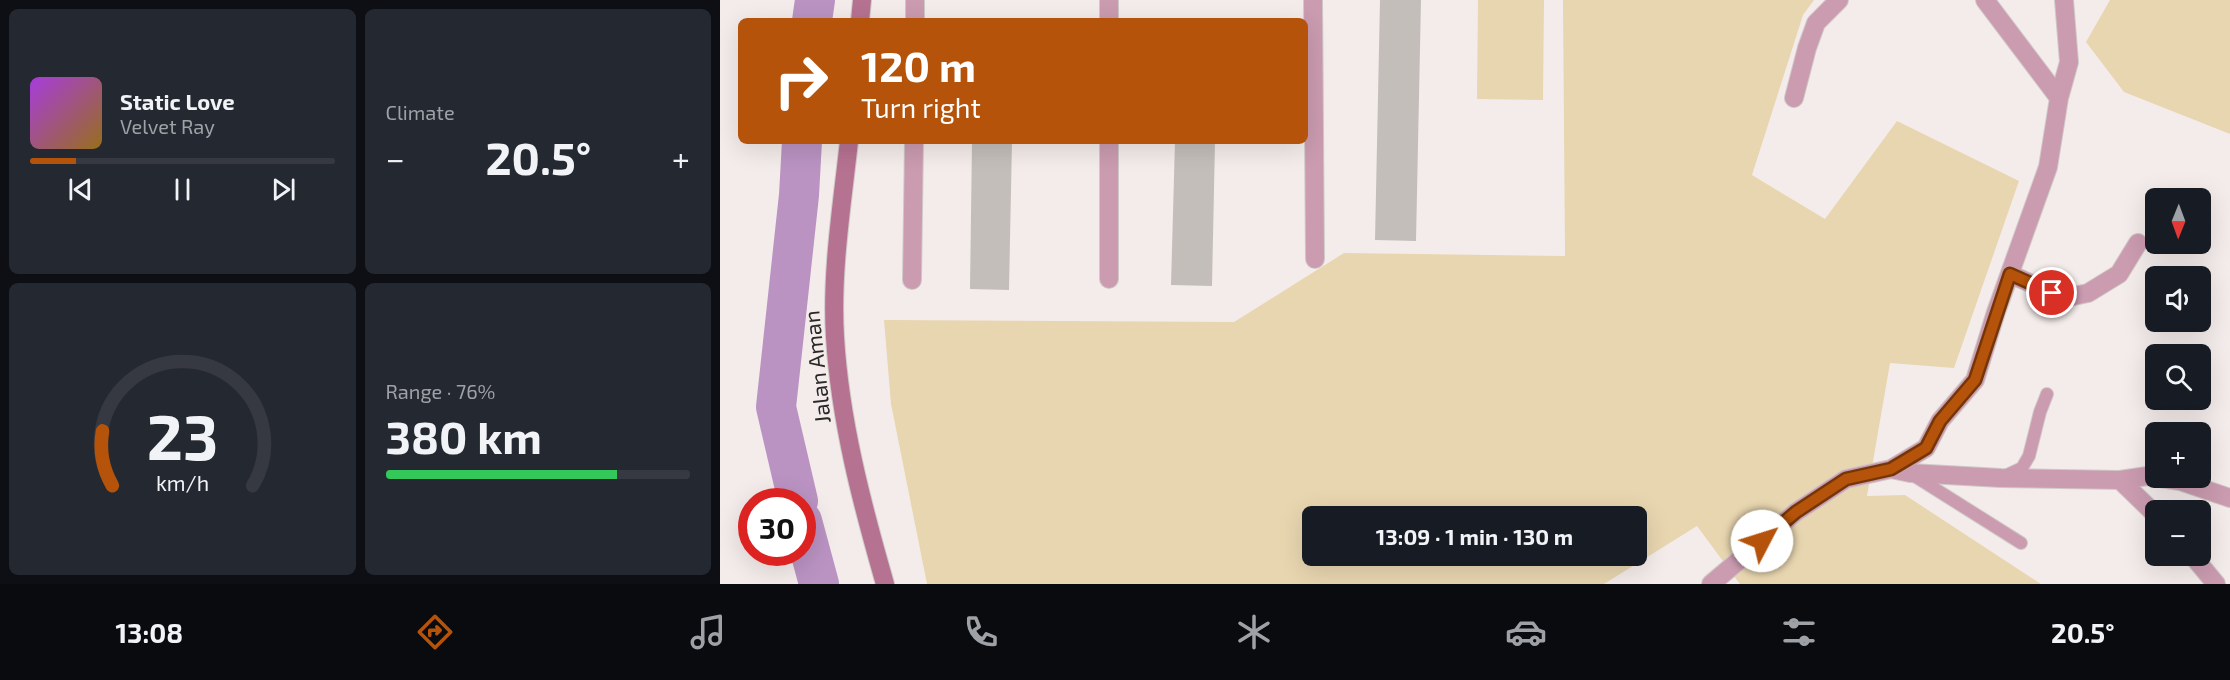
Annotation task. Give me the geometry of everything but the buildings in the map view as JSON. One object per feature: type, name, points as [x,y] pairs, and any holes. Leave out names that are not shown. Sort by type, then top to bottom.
[{"type":"street","points":[[860,18],[862,0]]},
{"type":"street","points":[[915,0],[915,18]]},
{"type":"street","points":[[1109,0],[1109,18]]},
{"type":"street","points":[[1313,0],[1315,260]]},
{"type":"street","points":[[1794,98],[1816,23],[1839,0]]},
{"type":"street","points":[[1985,0],[2059,98]]},
{"type":"street","points":[[1711,584],[1796,512],[1846,479],[1891,469],[1926,448],[1940,421],[1975,380],[2048,167],[2059,98],[2069,62],[2064,0]]},
{"type":"street","name":"Jalan Aman","points":[[849,144],[835,288],[835,337],[844,412],[860,487],[885,584]]},
{"type":"street","points":[[912,280],[914,144]]},
{"type":"street","points":[[1109,144],[1110,279]]},
{"type":"street","points":[[2010,274],[2060,295],[2069,297],[2088,293],[2119,274],[2138,243]]},
{"type":"street","points":[[1891,469],[1910,473],[2001,478],[2120,480],[2146,476],[2180,482],[2230,498]]},
{"type":"street","points":[[2120,480],[2145,504]]},
{"type":"street","points":[[2201,566],[2216,584]]},
{"type":"lane","points":[[2001,478],[2022,468],[2029,456],[2047,394]]},
{"type":"lane","points":[[1910,473],[2021,543]]},
{"type":"shaded area","points":[[1478,0],[1544,0],[1543,100],[1477,99]]},
{"type":"shaded area","points":[[1563,0],[1814,0],[1803,15],[1752,175],[1825,219],[1897,121],[2019,181],[1954,368],[1890,363],[1867,496],[1905,495],[2041,584],[1740,584],[1697,526],[1647,557],[1647,506],[1302,506],[1302,566],[1633,566],[1604,584],[927,584],[891,404],[884,320],[1234,322],[1344,253],[1565,256]]},
{"type":"shaded area","points":[[2110,0],[2230,0],[2230,134],[2124,92],[2086,42]]},
{"type":"waterway","points":[[812,18],[815,0]]},
{"type":"waterway","points":[[795,488],[776,407],[799,195],[802,144]]},
{"type":"waterway","points":[[814,566],[819,584]]},
{"type":"route","points":[[1762,541],[1796,512],[1846,479],[1891,469],[1926,448],[1940,421],[1975,380],[2010,274],[2052,293]]}]
